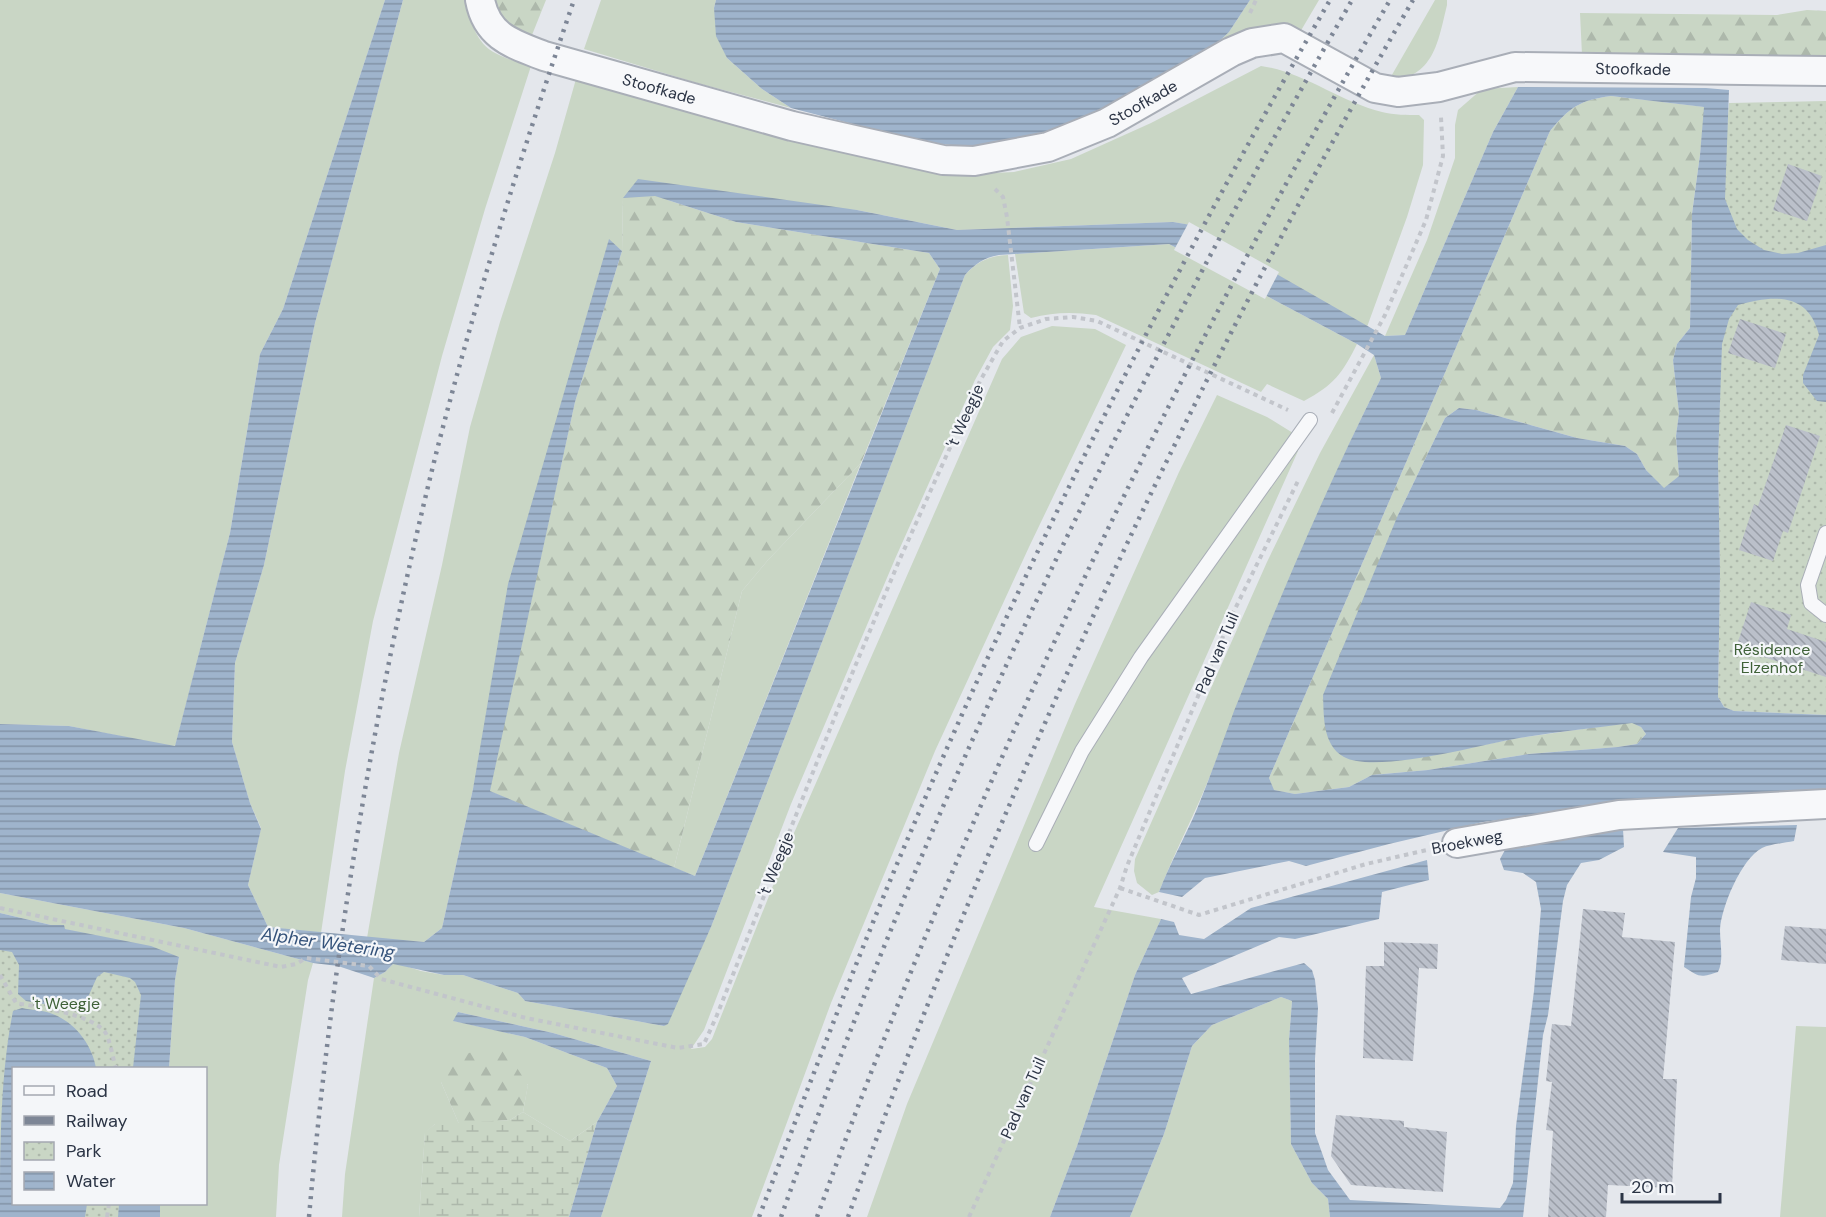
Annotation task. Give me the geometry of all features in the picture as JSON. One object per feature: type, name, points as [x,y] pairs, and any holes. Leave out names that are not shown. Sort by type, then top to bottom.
[{"type":"street","name":"Stoofkade","points":[[480,0],[490,27],[505,41],[544,56],[792,126],[943,160],[974,161],[1048,147],[1107,123],[1231,52],[1252,43],[1284,38],[1375,88],[1398,92],[1439,87],[1515,67],[1826,71]]},
{"type":"street","name":"Broekweg","points":[[1457,843],[1619,815],[1826,804]]},
{"type":"lane","points":[[1036,844],[1082,751],[1141,657],[1310,420]]},
{"type":"lane","points":[[1826,533],[1808,585],[1811,603],[1826,615]]},
{"type":"path","name":"'t Weegje","points":[[0,908],[281,967],[296,964],[306,958],[369,966],[381,979],[526,1018],[678,1048],[704,1044],[899,561],[980,381],[1003,341],[1020,328],[1046,319],[1073,317],[1097,321],[1324,427],[1385,315],[1426,220],[1443,156],[1439,87]]},
{"type":"path","points":[[1007,216],[1020,328]]},
{"type":"path","name":"Pad van Tuil","points":[[969,1217],[1120,888],[1232,615],[1299,479]]},
{"type":"path","name":"Broekweg","points":[[1120,888],[1199,915],[1366,864],[1457,843]]},
{"type":"path","points":[[0,975],[16,1003],[57,1010],[87,1021],[105,1033],[116,1067]]},
{"type":"green space","points":[[0,0],[385,0],[283,309],[260,354],[230,533],[175,747],[69,726],[0,724]]},
{"type":"green space","points":[[403,0],[464,0],[474,29],[485,46],[502,57],[531,66],[485,209],[442,356],[373,621],[345,771],[321,933],[268,927],[248,885],[261,828],[250,803],[232,742],[235,663],[264,565],[315,323]]},
{"type":"green space","points":[[494,0],[546,0],[532,35],[507,24],[500,15]]},
{"type":"green space","points":[[601,0],[716,0],[714,8],[727,58],[762,89],[791,108],[584,49]]},
{"type":"green space","points":[[1250,0],[1319,0],[1293,44],[1195,64],[1229,32]]},
{"type":"green space","points":[[1435,0],[1447,0],[1447,5],[1432,56],[1416,73],[1404,78],[1389,80]]},
{"type":"green space","points":[[1807,10],[1826,11],[1826,58],[1582,55],[1580,13],[1777,15]]},
{"type":"green space","points":[[1261,66],[1292,74],[1351,101],[1382,112],[1419,115],[1424,120],[1423,165],[1407,217],[1367,327],[1190,225],[1173,222],[957,230],[857,210],[623,198],[622,251],[609,240],[473,789],[442,928],[424,942],[367,938],[399,753],[442,565],[470,427],[500,322],[555,153],[576,79],[840,152],[954,175],[1014,172],[1071,159],[1151,123]]},
{"type":"green space","points":[[1518,87],[1493,132],[1405,335],[1385,336],[1427,240],[1455,158],[1455,125],[1458,110],[1482,89]]},
{"type":"green space","points":[[1611,96],[1705,107],[1692,214],[1690,328],[1677,344],[1673,360],[1679,413],[1676,436],[1679,476],[1664,489],[1646,470],[1637,454],[1625,446],[1577,438],[1476,410],[1459,408],[1445,418],[1398,515],[1422,757],[1518,738],[1632,722],[1641,727],[1646,734],[1637,744],[1618,747],[1529,754],[1428,770],[1372,775],[1349,787],[1295,794],[1273,790],[1269,778],[1550,131],[1576,106]]},
{"type":"green space","name":"Résidence Elzenhof","points":[[1826,101],[1826,715],[1734,711],[1724,707],[1718,697],[1720,572],[1718,460],[1729,103]]},
{"type":"green space","points":[[655,196],[736,222],[929,253],[940,269],[861,463],[768,560],[742,591],[674,868],[489,791],[575,402],[622,251],[623,198]]},
{"type":"green space","points":[[1169,244],[1357,344],[1342,371],[1323,390],[1304,401],[1267,384],[1261,392],[1096,315],[1063,313],[1031,318],[1024,313],[1015,254]]},
{"type":"green space","points":[[1008,255],[1013,306],[1010,330],[993,347],[975,380],[895,559],[791,804],[704,1030],[691,1049],[705,1047],[712,1039],[794,833],[1002,359],[1021,337],[1052,326],[1095,329],[1126,345],[935,751],[831,1003],[752,1217],[601,1217],[651,1061],[553,1033],[458,1012],[454,1021],[525,1037],[607,1068],[617,1086],[597,1122],[570,1141],[523,1112],[528,1084],[441,1082],[459,1124],[435,1124],[425,1133],[419,1217],[342,1217],[345,1174],[374,978],[393,964],[444,975],[463,975],[518,993],[525,1001],[664,1026],[711,927],[965,275],[984,260]]},
{"type":"green space","points":[[1374,355],[1381,378],[1335,475],[1159,892],[1152,895],[1137,883],[1134,871],[1135,859],[1267,562],[1320,453]]},
{"type":"green space","points":[[1217,395],[1267,417],[1293,433],[1298,451],[1094,907],[1161,919],[1135,975],[1077,1146],[1050,1217],[867,1217],[907,1104],[1075,704],[1179,472]]},
{"type":"green space","points":[[861,463],[695,876],[674,868],[742,591],[768,560]]},
{"type":"green space","points":[[0,893],[184,928],[313,963],[308,980],[279,1165],[276,1217],[160,1217],[160,1205],[207,1205],[207,1067],[169,1067],[175,980],[179,957],[64,929],[64,925],[51,925],[0,913]]},
{"type":"green space","name":"'t Weegje","points":[[0,925],[152,954],[142,1067],[12,1067],[12,1205],[129,1205],[128,1217],[0,1217]]},
{"type":"green space","points":[[1281,997],[1292,1001],[1289,1040],[1291,1144],[1312,1183],[1328,1199],[1330,1217],[1130,1217],[1164,1134],[1192,1046],[1212,1025]]},
{"type":"green space","points":[[1796,1026],[1826,1027],[1826,1217],[1780,1217]]},
{"type":"green space","points":[[482,1048],[506,1051],[528,1085],[523,1112],[510,1120],[459,1124],[441,1082],[451,1060]]},
{"type":"green space","points":[[523,1112],[570,1141],[597,1122],[569,1217],[419,1217],[425,1132],[435,1124],[510,1120]]},
{"type":"water","name":"Alpher Wetering","points":[[385,0],[403,0],[315,323],[264,565],[235,663],[232,742],[250,803],[261,829],[248,885],[268,927],[424,942],[442,928],[473,789],[508,584],[609,239],[622,251],[575,402],[490,791],[695,876],[940,269],[929,253],[736,222],[655,196],[623,198],[638,179],[857,210],[957,230],[1173,222],[1191,225],[1385,336],[1405,335],[1493,132],[1518,87],[1729,90],[1725,199],[1737,229],[1748,240],[1764,250],[1782,254],[1798,253],[1826,245],[1826,402],[1817,401],[1803,383],[1803,375],[1819,335],[1807,311],[1788,300],[1777,299],[1764,299],[1738,305],[1729,319],[1722,344],[1718,460],[1720,572],[1718,697],[1724,707],[1734,711],[1826,715],[1826,794],[1577,810],[1483,822],[1306,866],[1289,861],[1205,878],[1182,897],[1159,892],[1197,809],[1234,711],[1304,543],[1381,378],[1374,355],[1357,344],[1169,244],[999,255],[980,262],[965,275],[711,927],[668,1024],[664,1026],[525,1001],[518,993],[463,975],[444,975],[393,964],[374,978],[338,966],[313,963],[184,928],[0,893],[0,724],[69,726],[175,746],[230,533],[260,354],[283,309]],"holes":[[[1611,96],[1704,107],[1692,214],[1690,328],[1677,344],[1673,360],[1679,413],[1676,436],[1679,476],[1664,488],[1646,470],[1637,454],[1625,446],[1577,438],[1476,410],[1459,408],[1445,418],[1398,515],[1323,695],[1324,720],[1332,745],[1344,757],[1359,761],[1403,760],[1455,752],[1519,738],[1632,723],[1641,727],[1646,734],[1637,744],[1618,747],[1529,754],[1428,770],[1372,775],[1349,787],[1295,794],[1274,790],[1269,778],[1550,131],[1576,106]]]},
{"type":"water","points":[[716,0],[1250,0],[1229,32],[1195,64],[1064,129],[1023,140],[970,147],[922,142],[791,108],[762,89],[727,58],[716,36],[714,8]]},
{"type":"water","points":[[1797,825],[1794,841],[1762,848],[1754,854],[1740,873],[1728,897],[1721,921],[1721,957],[1718,972],[1700,976],[1684,967],[1691,897],[1696,878],[1696,857],[1663,852],[1678,828]]},
{"type":"water","points":[[1623,829],[1624,847],[1599,860],[1581,863],[1567,885],[1543,1035],[1523,1217],[1330,1217],[1328,1199],[1312,1183],[1291,1144],[1289,1040],[1292,1001],[1281,997],[1212,1025],[1192,1046],[1164,1134],[1130,1217],[1050,1217],[1077,1146],[1135,975],[1161,919],[1174,922],[1179,935],[1204,939],[1251,908],[1427,860],[1429,880],[1382,892],[1379,919],[1295,939],[1279,937],[1182,978],[1191,994],[1304,963],[1312,970],[1318,1008],[1315,1133],[1328,1170],[1350,1200],[1500,1208],[1513,1183],[1516,1126],[1534,991],[1541,909],[1536,882],[1523,873],[1504,870],[1500,859],[1505,850]]},
{"type":"water","points":[[0,913],[51,925],[64,925],[65,929],[151,946],[179,957],[175,980],[169,1067],[133,1067],[141,995],[135,982],[130,978],[104,972],[97,977],[85,1004],[74,1009],[26,1001],[18,994],[19,965],[12,952],[0,950]]},
{"type":"water","points":[[22,1008],[47,1012],[67,1022],[86,1042],[96,1067],[12,1067],[12,1205],[87,1205],[85,1217],[0,1217],[3,1087],[13,1011]]},
{"type":"water","points":[[458,1012],[553,1033],[651,1061],[601,1217],[569,1217],[597,1122],[617,1086],[607,1068],[525,1037],[453,1021]]},
{"type":"water","points":[[119,1205],[160,1205],[160,1217],[118,1217]]},
{"type":"pier","points":[[1189,222],[1279,272],[1265,299],[1174,250]]},
{"type":"building","points":[[1788,164],[1822,176],[1807,221],[1773,210]]},
{"type":"building","points":[[1740,319],[1786,334],[1775,368],[1728,353]]},
{"type":"building","points":[[1786,425],[1820,436],[1788,533],[1783,531],[1773,561],[1739,550],[1754,504],[1758,506]]},
{"type":"building","points":[[1751,602],[1791,615],[1787,629],[1826,642],[1826,677],[1736,648]]},
{"type":"building","points":[[1583,909],[1625,913],[1622,937],[1675,942],[1663,1079],[1677,1079],[1672,1188],[1608,1185],[1606,1217],[1548,1217],[1553,1131],[1546,1130],[1552,1082],[1546,1081],[1552,1024],[1571,1026]]},
{"type":"building","points":[[1785,926],[1826,929],[1826,964],[1781,960]]},
{"type":"building","points":[[1384,942],[1438,944],[1437,969],[1419,968],[1413,1061],[1363,1058],[1366,966],[1384,966]]},
{"type":"building","points":[[1336,1115],[1404,1121],[1404,1127],[1447,1132],[1443,1192],[1351,1185],[1331,1156]]},
{"type":"railway","points":[[309,1217],[343,927],[375,735],[414,544],[437,450],[484,280],[574,0]]},
{"type":"railway","points":[[759,1217],[826,1040],[897,864],[945,753],[1046,534],[1155,318],[1270,105],[1330,0]]},
{"type":"railway","points":[[781,1217],[839,1059],[902,903],[1039,596],[1112,444],[1189,295],[1352,0]]},
{"type":"railway","points":[[817,1217],[876,1059],[939,903],[1076,595],[1227,294],[1390,0]]},
{"type":"railway","points":[[848,1217],[906,1059],[968,903],[1103,595],[1175,444],[1251,294],[1330,146],[1413,0]]}]
